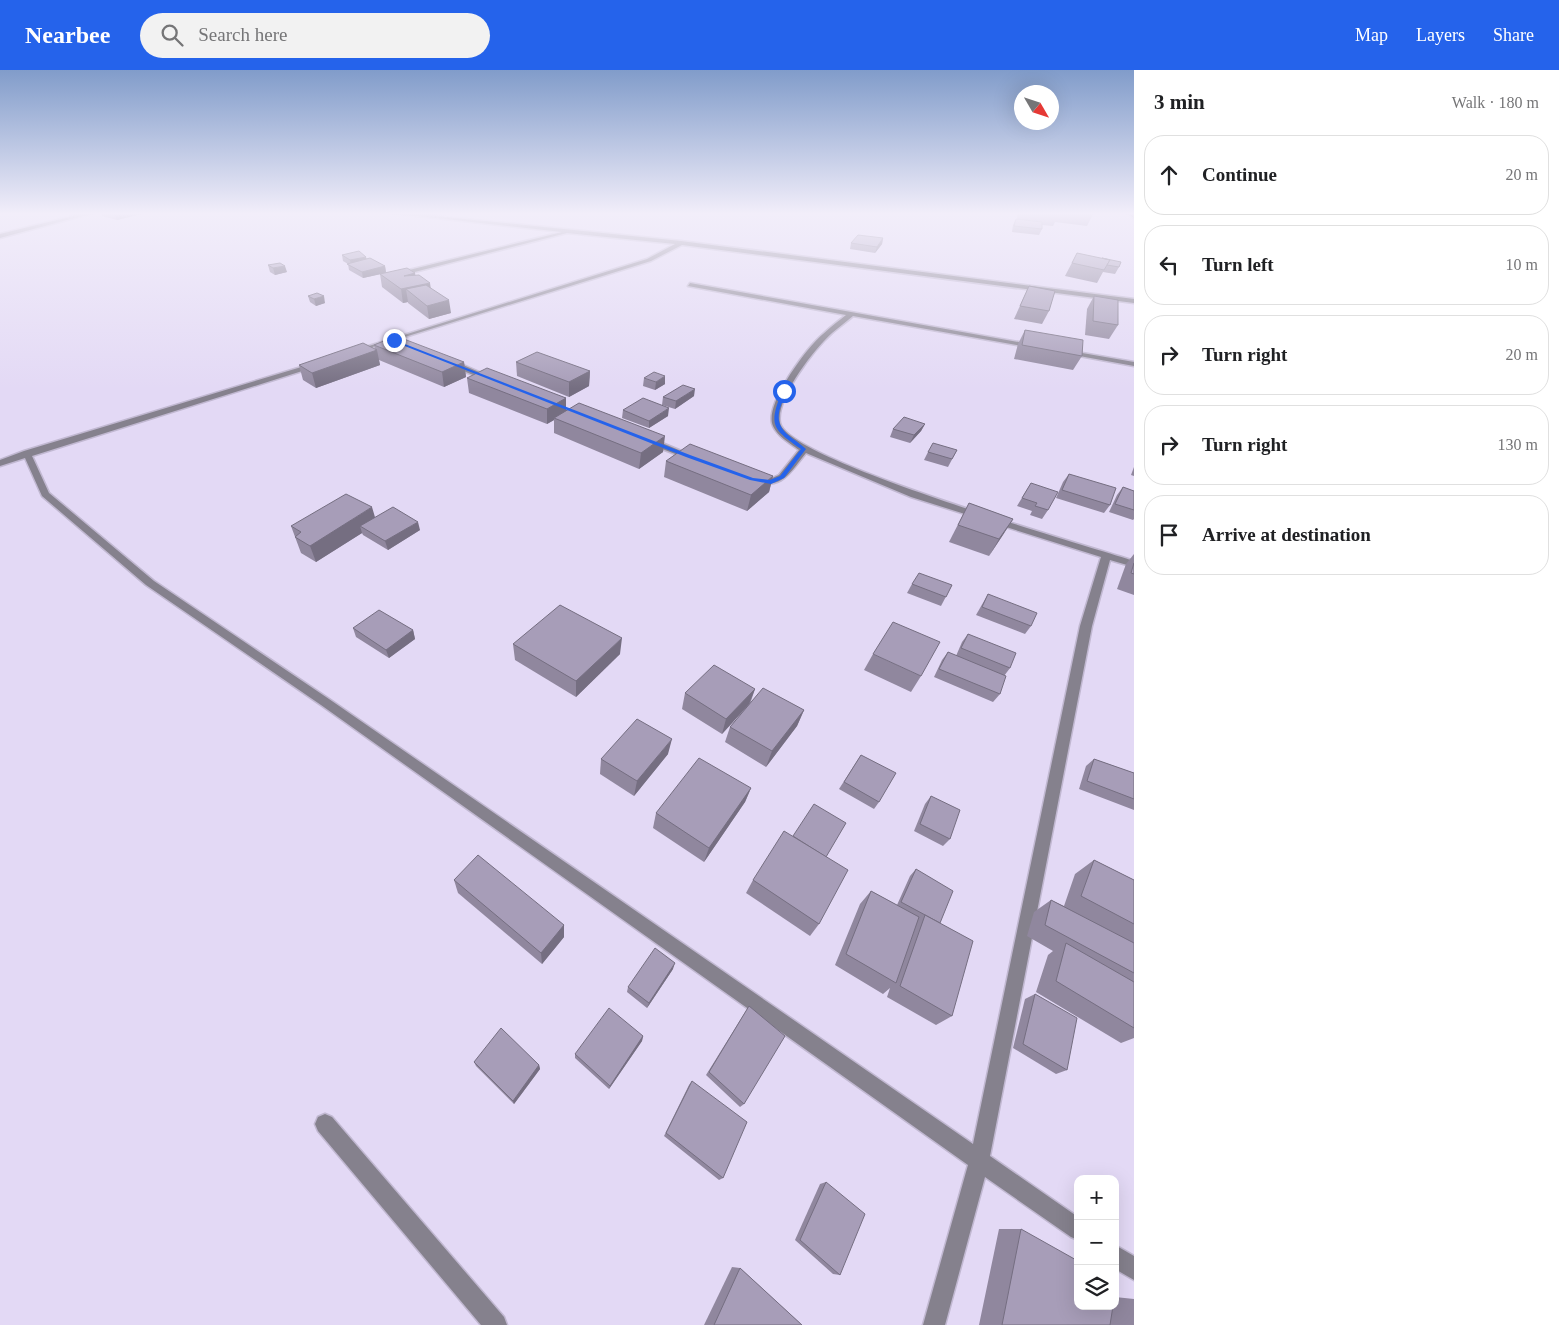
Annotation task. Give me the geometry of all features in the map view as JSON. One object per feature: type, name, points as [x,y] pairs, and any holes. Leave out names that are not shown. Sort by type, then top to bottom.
[{"type":"street","points":[[388,277],[410,272]]},
{"type":"street","points":[[347,354],[612,272]]},
{"type":"street","points":[[904,272],[1134,301]]},
{"type":"street","points":[[690,285],[1036,347]]},
{"type":"street","points":[[850,315],[830,331],[809,353],[784,391],[776,413],[776,424],[784,435],[804,449],[914,495],[1134,564]]},
{"type":"street","points":[[394,340],[411,347]]},
{"type":"street","points":[[1056,350],[1134,364]]},
{"type":"street","points":[[438,358],[501,383]]},
{"type":"street","points":[[0,463],[318,363]]},
{"type":"street","points":[[634,435],[706,463]]},
{"type":"street","points":[[743,476],[771,482],[782,477],[804,449]]},
{"type":"street","points":[[27,453],[45,494],[150,582],[341,713],[1074,1227]]},
{"type":"street","points":[[934,1325],[979,1161],[1086,626],[1106,556]]},
{"type":"street","points":[[325,1124],[496,1325]]},
{"type":"street","points":[[1119,1259],[1134,1269]]},
{"type":"building","points":[[391,272],[413,272],[415,273],[404,276],[419,275],[430,283],[401,289],[380,274]]},
{"type":"building","points":[[426,285],[449,300],[427,306],[406,289]]},
{"type":"building","points":[[1029,286],[1055,291],[1049,311],[1020,306]]},
{"type":"building","points":[[317,293],[324,296],[314,299],[308,296]]},
{"type":"building","points":[[1094,296],[1118,300],[1118,325],[1093,321]]},
{"type":"building","points":[[1025,330],[1083,340],[1082,356],[1022,345]]},
{"type":"building","points":[[396,336],[464,362],[442,372],[374,345]]},
{"type":"building","points":[[363,343],[377,350],[312,373],[299,365]]},
{"type":"building","points":[[537,352],[590,371],[569,382],[516,362]]},
{"type":"building","points":[[487,368],[566,398],[547,409],[467,378]]},
{"type":"building","points":[[654,372],[665,376],[656,382],[644,378]]},
{"type":"building","points":[[683,385],[695,389],[676,401],[663,397]]},
{"type":"building","points":[[643,398],[669,408],[649,421],[623,410]]},
{"type":"building","points":[[579,403],[665,436],[641,453],[554,418]]},
{"type":"building","points":[[904,417],[925,424],[914,435],[893,429]]},
{"type":"building","points":[[933,443],[957,450],[952,459],[928,452]]},
{"type":"building","points":[[690,444],[773,476],[751,495],[666,461]]},
{"type":"building","points":[[1069,474],[1116,488],[1110,505],[1062,490]]},
{"type":"building","points":[[1031,483],[1058,492],[1048,510],[1035,506],[1037,503],[1022,498]]},
{"type":"building","points":[[1123,487],[1134,491],[1134,510],[1115,504]]},
{"type":"building","points":[[346,494],[372,507],[310,546],[295,537],[301,532],[291,526]]},
{"type":"building","points":[[969,503],[1013,519],[999,539],[958,525]]},
{"type":"building","points":[[393,507],[418,522],[385,541],[360,526]]},
{"type":"building","points":[[1134,563],[1134,574],[1131,573]]},
{"type":"building","points":[[919,573],[952,585],[946,597],[912,584]]},
{"type":"building","points":[[988,594],[1037,613],[1031,626],[982,607]]},
{"type":"building","points":[[560,605],[622,638],[576,681],[513,644]]},
{"type":"building","points":[[379,610],[413,630],[386,650],[353,628]]},
{"type":"building","points":[[893,622],[940,642],[921,676],[873,654]]},
{"type":"building","points":[[968,634],[1016,653],[1010,668],[961,648]]},
{"type":"building","points":[[948,652],[1006,676],[1000,694],[939,669]]},
{"type":"building","points":[[714,665],[755,689],[726,719],[685,693]]},
{"type":"building","points":[[763,688],[804,710],[772,751],[730,727]]},
{"type":"building","points":[[637,719],[672,739],[637,781],[601,759]]},
{"type":"building","points":[[861,755],[896,773],[879,802],[844,782]]},
{"type":"building","points":[[699,758],[751,788],[709,848],[656,813]]},
{"type":"building","points":[[1094,759],[1134,773],[1134,799],[1087,781]]},
{"type":"building","points":[[931,796],[960,810],[950,839],[920,824]]},
{"type":"building","points":[[814,804],[846,823],[826,857],[793,836]]},
{"type":"building","points":[[784,831],[848,870],[819,924],[753,880]]},
{"type":"building","points":[[478,855],[564,925],[541,953],[454,880]]},
{"type":"building","points":[[1094,860],[1134,880],[1134,924],[1081,896]]},
{"type":"building","points":[[916,869],[953,891],[940,923],[901,902]]},
{"type":"building","points":[[871,891],[919,917],[896,983],[846,954]]},
{"type":"building","points":[[1051,900],[1134,943],[1134,973],[1045,925]]},
{"type":"building","points":[[925,915],[973,941],[952,1016],[900,986]]},
{"type":"building","points":[[1066,943],[1134,982],[1134,1028],[1056,981]]},
{"type":"building","points":[[655,948],[675,963],[649,1003],[628,987]]},
{"type":"building","points":[[1035,994],[1077,1018],[1067,1070],[1023,1044]]},
{"type":"building","points":[[749,1006],[785,1036],[744,1104],[709,1072]]},
{"type":"building","points":[[609,1008],[643,1036],[610,1086],[575,1054]]},
{"type":"building","points":[[501,1028],[539,1065],[513,1101],[474,1062]]},
{"type":"building","points":[[692,1081],[747,1122],[723,1178],[666,1133]]},
{"type":"building","points":[[826,1182],[865,1214],[840,1275],[800,1240]]},
{"type":"building","points":[[1021,1229],[1074,1259],[1074,1310],[1112,1310],[1110,1325],[1002,1325]]},
{"type":"building","points":[[740,1268],[802,1325],[714,1325]]},
{"type":"route","points":[[394,340],[688,456],[752,479],[771,482],[782,477],[804,449],[784,435],[776,424],[776,413],[784,391]]}]
